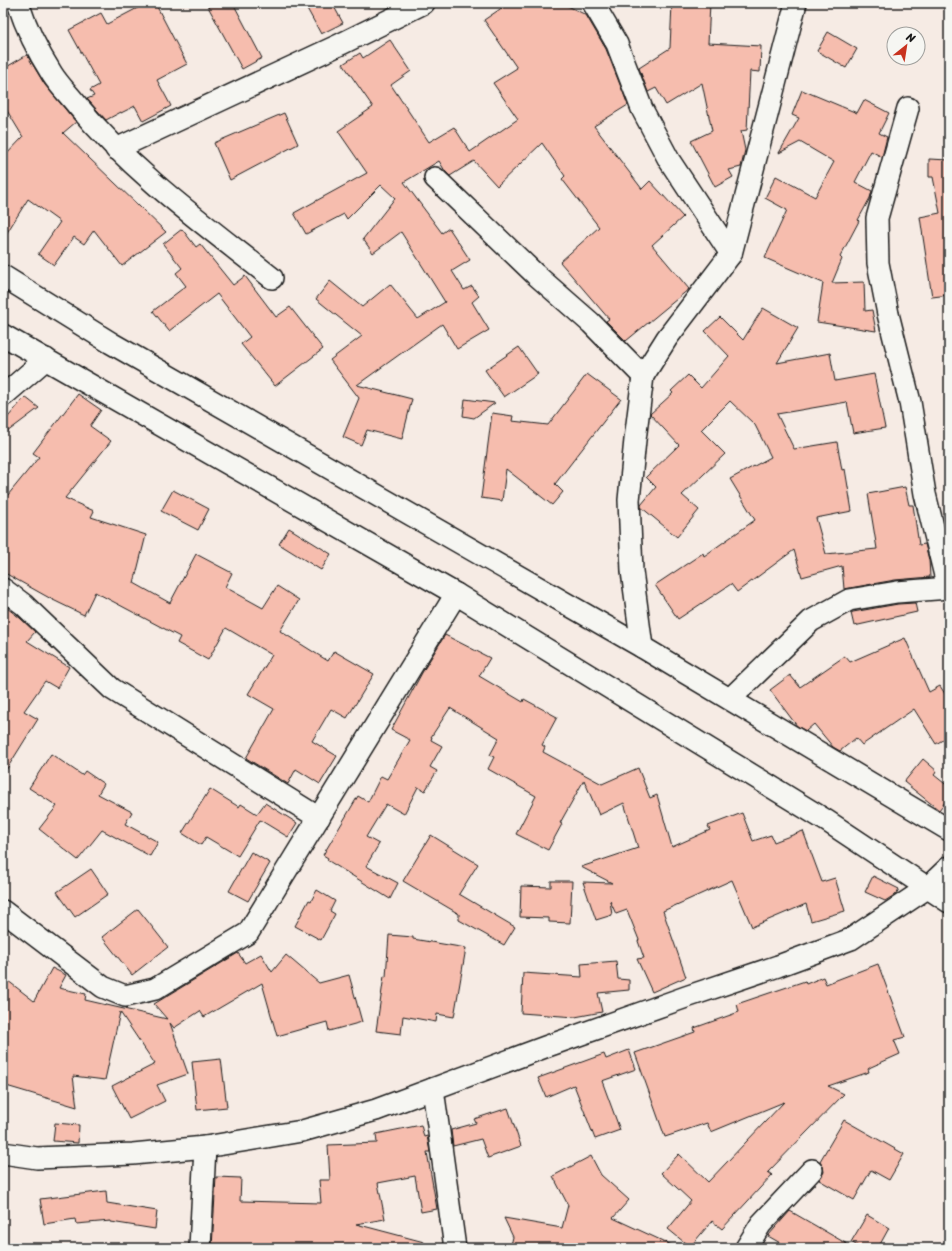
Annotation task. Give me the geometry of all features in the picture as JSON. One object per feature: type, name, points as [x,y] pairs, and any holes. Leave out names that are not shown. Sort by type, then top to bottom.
[{"type":"street","points":[[18,3],[24,24],[52,75],[116,149],[163,191],[272,278]]},
{"type":"street","points":[[116,149],[341,44],[424,3]]},
{"type":"street","points":[[594,3],[617,44],[642,109],[668,160],[731,254]]},
{"type":"street","points":[[642,647],[632,571],[629,500],[643,376],[667,338],[731,254],[796,3]]},
{"type":"street","points":[[730,699],[812,621],[849,600],[897,592],[949,588],[925,494],[910,402],[888,314],[878,263],[878,218],[908,108]]},
{"type":"street","points":[[435,178],[536,274],[591,323],[643,376]]},
{"type":"street","points":[[3,276],[112,343],[642,647],[949,830]]},
{"type":"street","points":[[3,335],[456,594],[821,817],[949,902]]},
{"type":"street","points":[[3,396],[46,359]]},
{"type":"street","points":[[3,589],[24,604],[112,689],[319,818]]},
{"type":"street","points":[[3,911],[103,987],[125,996],[155,989],[248,933],[456,594]]},
{"type":"street","points":[[3,1153],[37,1158],[133,1154],[206,1148],[302,1131],[376,1110],[545,1047],[851,940],[927,888],[949,867]]},
{"type":"street","points":[[433,1089],[455,1248]]},
{"type":"street","points":[[200,1248],[206,1148]]},
{"type":"street","points":[[746,1248],[761,1224],[812,1170]]},
{"type":"building","points":[[147,3],[155,3],[187,64],[157,80],[171,106],[143,121],[135,106],[106,120],[87,99],[94,96],[90,90],[99,85],[69,30],[101,13],[107,24]]},
{"type":"building","points":[[206,3],[233,3],[262,58],[242,69]]},
{"type":"building","points":[[304,3],[332,3],[343,23],[321,34]]},
{"type":"building","points":[[509,3],[562,3],[586,15],[606,49],[628,105],[594,126],[642,189],[650,181],[683,217],[652,245],[689,289],[626,341],[606,321],[609,319],[560,262],[599,227],[562,179],[565,176],[542,143],[497,186],[474,161],[450,176],[439,161],[404,182],[442,233],[449,228],[470,260],[452,271],[464,290],[472,286],[479,296],[472,302],[489,330],[457,349],[442,324],[357,385],[412,399],[402,439],[367,430],[361,445],[343,437],[359,398],[330,360],[362,336],[316,299],[330,281],[362,307],[390,284],[418,319],[445,302],[401,232],[373,253],[363,239],[395,198],[381,185],[347,219],[344,214],[306,234],[294,213],[367,173],[338,131],[373,107],[343,64],[360,53],[363,58],[390,40],[411,71],[391,85],[429,142],[454,127],[470,152],[518,119],[493,83],[517,68],[484,20]]},
{"type":"building","points":[[672,3],[710,3],[708,43],[761,46],[760,72],[750,71],[747,130],[741,131],[745,150],[741,167],[729,170],[733,177],[715,187],[691,141],[712,131],[702,83],[666,105],[656,88],[648,92],[639,68],[670,48]]},
{"type":"building","points":[[828,32],[857,49],[846,68],[817,51]]},
{"type":"building","points":[[27,55],[45,85],[76,122],[63,133],[166,232],[122,266],[94,230],[84,244],[74,237],[54,265],[38,254],[60,222],[28,199],[3,239],[3,158],[23,137],[3,104],[3,69]]},
{"type":"building","points":[[802,90],[857,113],[864,100],[889,113],[879,133],[887,137],[882,157],[871,151],[855,182],[872,191],[870,198],[858,220],[859,221],[840,257],[842,259],[832,283],[864,282],[865,311],[872,310],[876,331],[817,322],[823,283],[765,258],[787,210],[765,198],[776,176],[815,197],[834,162],[800,142],[779,153],[799,118],[792,115]]},
{"type":"building","points":[[284,113],[298,144],[230,180],[214,143]]},
{"type":"building","points":[[929,159],[949,160],[949,295],[932,297],[920,217],[940,213],[933,177],[929,177]]},
{"type":"building","points":[[182,229],[196,247],[200,244],[233,285],[245,276],[276,317],[290,307],[323,349],[275,386],[241,344],[250,337],[217,294],[169,331],[153,311],[186,286],[176,273],[182,268],[163,244]]},
{"type":"building","points":[[763,308],[798,328],[777,363],[830,353],[835,381],[874,374],[885,428],[853,433],[847,402],[777,414],[794,449],[837,442],[842,470],[845,469],[852,511],[816,518],[826,554],[877,549],[868,494],[905,487],[909,505],[913,505],[919,545],[925,544],[929,560],[930,577],[895,580],[844,589],[842,566],[802,577],[794,550],[737,592],[731,584],[678,619],[655,585],[703,553],[704,556],[755,520],[730,479],[771,457],[755,425],[730,401],[701,430],[725,454],[682,495],[699,510],[677,537],[641,507],[656,487],[646,477],[679,445],[650,414],[673,393],[671,391],[688,375],[701,388],[729,356],[705,331],[720,317],[743,340]]},
{"type":"building","points":[[519,347],[538,374],[504,397],[485,370]]},
{"type":"building","points":[[587,374],[621,399],[555,484],[563,492],[552,505],[506,469],[502,501],[481,498],[492,413],[513,416],[512,421],[548,425]]},
{"type":"building","points":[[78,394],[101,410],[90,426],[111,441],[65,498],[94,511],[91,517],[146,535],[134,583],[170,603],[196,554],[232,573],[225,587],[263,608],[277,586],[299,600],[280,631],[328,661],[334,651],[374,674],[347,718],[331,709],[312,741],[337,756],[320,784],[296,769],[288,784],[246,758],[274,709],[248,694],[272,655],[226,628],[208,660],[177,643],[180,637],[95,592],[84,615],[53,600],[3,572],[3,501],[39,457],[33,453]]},
{"type":"building","points":[[25,397],[39,408],[3,435],[3,423]]},
{"type":"building","points":[[465,399],[495,403],[474,418],[463,416]]},
{"type":"building","points":[[173,490],[209,509],[198,530],[161,511]]},
{"type":"building","points":[[289,528],[331,554],[321,570],[279,544]]},
{"type":"building","points":[[915,603],[917,612],[854,626],[851,613],[853,612],[898,604]]},
{"type":"building","points":[[3,605],[35,632],[27,641],[69,667],[57,688],[45,681],[24,711],[38,719],[3,775]]},
{"type":"building","points":[[445,635],[490,658],[479,676],[523,702],[524,699],[557,717],[542,745],[545,747],[543,752],[602,784],[638,768],[650,798],[657,795],[672,847],[710,830],[708,826],[742,813],[753,841],[771,835],[774,842],[803,831],[822,882],[835,878],[845,911],[811,921],[806,904],[752,927],[732,880],[663,911],[686,977],[652,992],[637,959],[644,958],[638,941],[639,940],[627,910],[616,914],[610,901],[612,915],[596,920],[583,882],[612,883],[581,867],[638,848],[624,803],[599,815],[584,780],[560,823],[562,824],[548,850],[516,834],[536,796],[488,769],[494,757],[490,755],[499,738],[450,708],[431,737],[431,740],[442,746],[430,767],[437,771],[425,791],[418,787],[404,814],[386,804],[366,837],[379,844],[366,866],[398,883],[390,899],[327,860],[328,858],[323,855],[358,796],[368,802],[381,776],[387,779],[410,740],[391,730],[423,671]]},
{"type":"building","points":[[905,638],[929,692],[940,686],[949,700],[949,736],[936,744],[914,709],[862,745],[856,738],[840,751],[833,747],[814,724],[806,731],[797,726],[770,690],[790,675],[800,687],[845,656],[850,662]]},
{"type":"building","points":[[51,754],[82,775],[85,771],[104,784],[98,794],[132,812],[125,824],[158,842],[150,856],[102,830],[78,860],[39,829],[57,806],[29,788]]},
{"type":"building","points":[[923,759],[937,771],[934,775],[949,787],[949,797],[939,810],[904,782]]},
{"type":"building","points":[[210,789],[239,807],[241,804],[257,814],[265,803],[297,823],[288,837],[260,820],[238,856],[206,837],[201,845],[182,833]]},
{"type":"building","points":[[431,835],[478,864],[459,894],[515,927],[504,945],[459,920],[459,914],[403,881]]},
{"type":"building","points":[[251,852],[270,863],[248,901],[229,891]]},
{"type":"building","points":[[91,869],[108,894],[75,917],[57,892]]},
{"type":"building","points":[[873,876],[899,889],[896,894],[885,901],[865,892]]},
{"type":"building","points":[[551,881],[572,881],[570,923],[549,922],[549,918],[520,917],[521,886],[551,887]]},
{"type":"building","points":[[317,890],[335,901],[330,911],[335,914],[321,940],[295,926],[309,900],[311,901]]},
{"type":"building","points":[[138,909],[168,947],[132,975],[102,937]]},
{"type":"building","points":[[389,935],[413,937],[413,939],[466,948],[454,1017],[437,1014],[436,1022],[403,1016],[401,1034],[376,1031],[384,976],[386,977]]},
{"type":"building","points":[[238,953],[245,963],[261,954],[272,972],[286,955],[319,983],[349,975],[362,1022],[329,1031],[327,1022],[277,1036],[262,983],[204,1017],[200,1011],[174,1028],[170,1023],[188,1074],[157,1085],[165,1101],[129,1119],[112,1086],[155,1064],[120,1012],[105,1080],[73,1076],[77,1107],[3,1085],[3,977],[34,1001],[52,968],[66,975],[59,988],[86,994],[85,1000],[167,1019],[154,1004]]},
{"type":"building","points":[[616,961],[618,979],[629,980],[629,990],[598,993],[602,1012],[575,1017],[521,1013],[523,973],[582,977],[581,964]]},
{"type":"building","points":[[878,964],[905,1037],[894,1040],[900,1054],[871,1067],[868,1069],[869,1072],[828,1086],[844,1094],[768,1172],[772,1175],[722,1229],[712,1221],[690,1247],[668,1229],[691,1201],[661,1173],[679,1154],[708,1182],[784,1102],[711,1132],[707,1123],[665,1137],[635,1053],[695,1032],[694,1028],[739,1012],[737,1004],[805,981],[806,984],[823,977],[826,984]]},
{"type":"building","points":[[629,1050],[636,1069],[602,1081],[620,1130],[595,1139],[574,1085],[546,1097],[538,1078],[604,1054],[606,1059]]},
{"type":"building","points":[[221,1059],[227,1107],[197,1110],[192,1062]]},
{"type":"building","points":[[508,1108],[521,1146],[488,1158],[481,1139],[453,1146],[451,1130],[476,1123],[474,1119]]},
{"type":"building","points":[[844,1120],[904,1154],[889,1180],[871,1170],[854,1200],[819,1180],[824,1172],[820,1161]]},
{"type":"building","points":[[55,1123],[79,1125],[78,1143],[53,1141]]},
{"type":"building","points":[[421,1125],[424,1137],[427,1136],[430,1152],[427,1152],[437,1209],[421,1212],[415,1176],[378,1183],[385,1219],[356,1224],[424,1242],[424,1248],[212,1248],[216,1177],[241,1178],[240,1201],[321,1203],[319,1180],[330,1180],[328,1145],[377,1143],[376,1134]]},
{"type":"building","points":[[591,1156],[601,1175],[629,1200],[613,1218],[678,1248],[526,1248],[511,1245],[513,1237],[504,1218],[562,1228],[568,1205],[553,1176]]},
{"type":"building","points":[[106,1191],[107,1203],[157,1211],[155,1229],[111,1221],[76,1224],[75,1219],[44,1224],[40,1199]]},
{"type":"building","points":[[790,1211],[854,1248],[789,1248],[768,1236]]},
{"type":"building","points":[[867,1215],[889,1228],[878,1248],[861,1248],[851,1242]]}]
